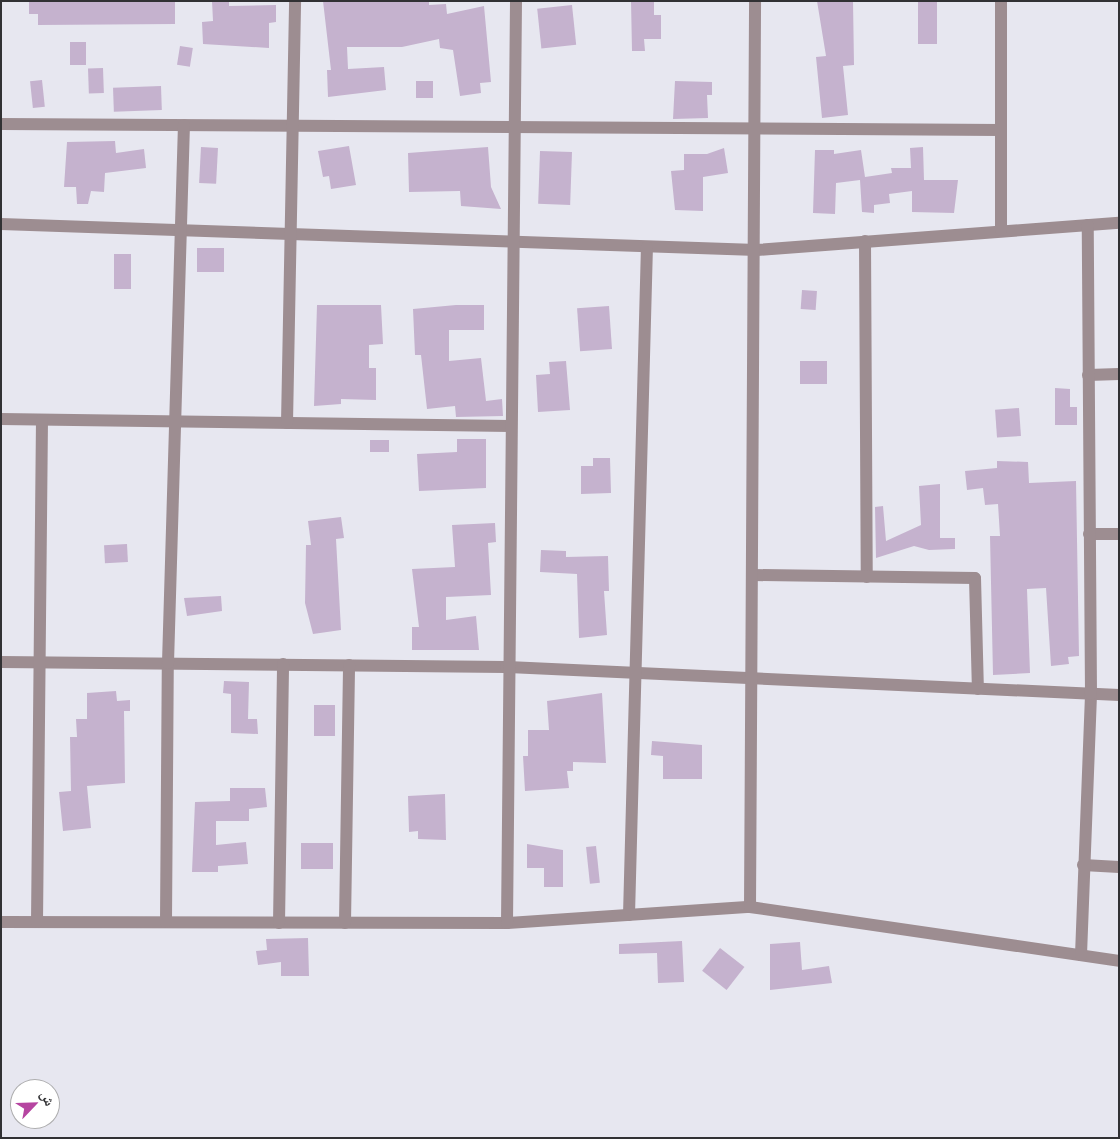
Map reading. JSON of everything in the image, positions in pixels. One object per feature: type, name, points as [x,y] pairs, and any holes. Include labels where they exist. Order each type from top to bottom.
[{"type":"street","points":[[287,423],[295,1]]},
{"type":"street","points":[[507,923],[506,667],[516,1]]},
{"type":"street","points":[[750,907],[754,678],[757,250],[755,1]]},
{"type":"street","points":[[1001,1],[1001,230]]},
{"type":"street","points":[[1,124],[1001,130]]},
{"type":"street","points":[[166,922],[168,663],[184,125]]},
{"type":"street","points":[[1,224],[757,250],[1001,230],[1119,223]]},
{"type":"street","points":[[1082,955],[1083,865],[1091,694],[1088,225]]},
{"type":"street","points":[[865,241],[867,577]]},
{"type":"street","points":[[630,915],[647,247]]},
{"type":"street","points":[[1088,374],[1119,374]]},
{"type":"street","points":[[1,419],[510,426]]},
{"type":"street","points":[[37,922],[42,420]]},
{"type":"street","points":[[1090,534],[1119,534]]},
{"type":"street","points":[[754,575],[975,578],[978,689]]},
{"type":"street","points":[[1,662],[506,667],[1119,695]]},
{"type":"street","points":[[280,923],[283,664]]},
{"type":"street","points":[[345,923],[349,665]]},
{"type":"street","points":[[1083,865],[1119,867]]},
{"type":"street","points":[[1,922],[507,923],[750,907],[1119,960]]},
{"type":"building","points":[[29,1],[175,2],[175,24],[38,25],[38,14],[29,14]]},
{"type":"building","points":[[212,1],[229,1],[229,6],[276,5],[276,22],[269,23],[269,48],[203,44],[202,22],[213,21]]},
{"type":"building","points":[[323,1],[429,1],[429,5],[446,4],[447,14],[484,6],[491,82],[480,83],[481,93],[460,96],[453,50],[440,48],[439,39],[402,47],[347,47],[348,69],[384,67],[386,90],[328,97],[327,70],[331,70]]},
{"type":"building","points":[[631,1],[654,1],[654,15],[661,15],[661,39],[644,39],[645,51],[632,51]]},
{"type":"building","points":[[817,1],[853,1],[854,65],[843,66],[848,115],[822,118],[816,57],[826,56]]},
{"type":"building","points":[[918,1],[937,1],[937,44],[918,44]]},
{"type":"building","points":[[572,5],[576,45],[541,48],[537,9]]},
{"type":"building","points":[[70,42],[86,42],[86,65],[70,65]]},
{"type":"building","points":[[180,46],[193,48],[190,67],[177,65]]},
{"type":"building","points":[[103,68],[104,93],[89,94],[88,69]]},
{"type":"building","points":[[42,80],[45,107],[33,108],[30,81]]},
{"type":"building","points":[[416,81],[433,81],[433,98],[416,98]]},
{"type":"building","points":[[675,81],[712,82],[712,95],[707,95],[708,118],[673,119]]},
{"type":"building","points":[[161,86],[162,110],[114,112],[113,88]]},
{"type":"building","points":[[115,141],[116,153],[144,149],[146,168],[105,173],[104,192],[91,191],[88,204],[77,204],[76,187],[64,187],[67,142]]},
{"type":"building","points":[[349,146],[356,185],[331,189],[329,176],[323,177],[318,151]]},
{"type":"building","points":[[201,147],[218,148],[216,184],[199,183]]},
{"type":"building","points":[[488,147],[491,187],[501,209],[461,206],[460,191],[409,192],[408,153]]},
{"type":"building","points":[[923,147],[924,180],[958,180],[954,213],[912,212],[912,191],[889,194],[890,203],[874,205],[874,213],[862,212],[860,180],[836,183],[835,214],[813,213],[815,150],[834,150],[834,154],[861,150],[865,177],[892,173],[891,168],[911,168],[910,148]]},
{"type":"building","points":[[724,148],[728,173],[703,177],[703,211],[675,210],[671,171],[684,170],[684,154],[707,154]]},
{"type":"building","points":[[540,151],[572,152],[570,205],[538,204]]},
{"type":"building","points":[[197,248],[224,248],[224,272],[197,272]]},
{"type":"building","points":[[114,254],[131,254],[131,289],[114,289]]},
{"type":"building","points":[[802,290],[817,291],[816,310],[801,309]]},
{"type":"building","points":[[317,305],[381,305],[383,344],[369,345],[369,368],[376,368],[376,400],[341,399],[341,404],[314,406]]},
{"type":"building","points":[[456,305],[484,305],[484,330],[449,330],[449,361],[481,358],[486,401],[502,399],[503,416],[456,417],[455,406],[427,409],[421,355],[415,355],[413,309]]},
{"type":"building","points":[[609,306],[612,349],[580,351],[577,308]]},
{"type":"building","points":[[566,361],[570,410],[538,412],[536,375],[550,374],[549,362]]},
{"type":"building","points":[[800,361],[827,361],[827,384],[800,384]]},
{"type":"building","points":[[1055,388],[1070,389],[1070,407],[1077,407],[1077,425],[1055,425]]},
{"type":"building","points":[[1019,408],[1021,436],[997,438],[995,410]]},
{"type":"building","points":[[457,439],[486,439],[486,488],[419,491],[417,454],[457,452]]},
{"type":"building","points":[[370,440],[389,440],[389,452],[370,452]]},
{"type":"building","points":[[593,458],[610,458],[611,493],[581,494],[581,466],[593,466]]},
{"type":"building","points":[[997,461],[1028,462],[1029,483],[1076,481],[1079,656],[1068,657],[1069,664],[1051,666],[1046,588],[1027,589],[1030,673],[993,675],[990,536],[1000,536],[998,504],[985,505],[983,488],[967,490],[965,471],[997,468]]},
{"type":"building","points":[[940,484],[940,538],[955,538],[955,549],[929,550],[914,546],[876,558],[875,507],[883,506],[886,541],[921,525],[919,486]]},
{"type":"building","points":[[341,517],[344,538],[336,539],[341,630],[313,634],[305,603],[306,545],[311,545],[308,521]]},
{"type":"building","points":[[495,523],[496,542],[488,543],[491,595],[446,597],[446,620],[476,616],[479,650],[412,650],[412,627],[419,627],[412,569],[455,567],[452,525]]},
{"type":"building","points":[[127,544],[128,562],[105,563],[104,545]]},
{"type":"building","points":[[541,550],[566,551],[566,557],[608,556],[609,591],[604,591],[607,635],[579,638],[577,574],[540,572]]},
{"type":"building","points":[[221,596],[222,611],[187,616],[184,598]]},
{"type":"building","points":[[224,681],[249,682],[248,719],[257,719],[258,734],[231,733],[231,694],[223,693]]},
{"type":"building","points":[[116,691],[117,701],[130,700],[130,711],[124,711],[125,783],[87,786],[91,828],[63,831],[59,792],[71,791],[70,737],[77,737],[76,719],[87,719],[87,693]]},
{"type":"building","points":[[602,693],[606,763],[573,762],[573,771],[567,771],[569,788],[525,791],[523,756],[528,756],[528,730],[549,730],[547,701]]},
{"type":"building","points":[[314,705],[335,705],[335,736],[314,736]]},
{"type":"building","points":[[652,741],[702,745],[702,779],[663,779],[663,756],[651,755]]},
{"type":"building","points":[[230,788],[265,788],[267,807],[249,809],[249,821],[216,821],[216,845],[246,842],[248,864],[218,866],[218,872],[192,872],[195,802],[230,801]]},
{"type":"building","points":[[445,794],[446,840],[418,839],[418,831],[409,832],[408,796]]},
{"type":"building","points":[[301,843],[333,843],[333,869],[301,869]]},
{"type":"building","points":[[527,844],[563,850],[563,887],[544,887],[544,868],[527,868]]},
{"type":"building","points":[[596,846],[600,883],[590,884],[586,847]]},
{"type":"building","points":[[308,938],[309,976],[281,976],[281,962],[258,965],[256,951],[267,950],[266,939]]},
{"type":"building","points":[[682,941],[684,982],[658,983],[657,953],[619,954],[619,944]]},
{"type":"building","points":[[800,942],[802,970],[829,966],[832,983],[770,990],[770,944]]},
{"type":"building","points":[[720,948],[744,967],[727,990],[702,971]]}]
